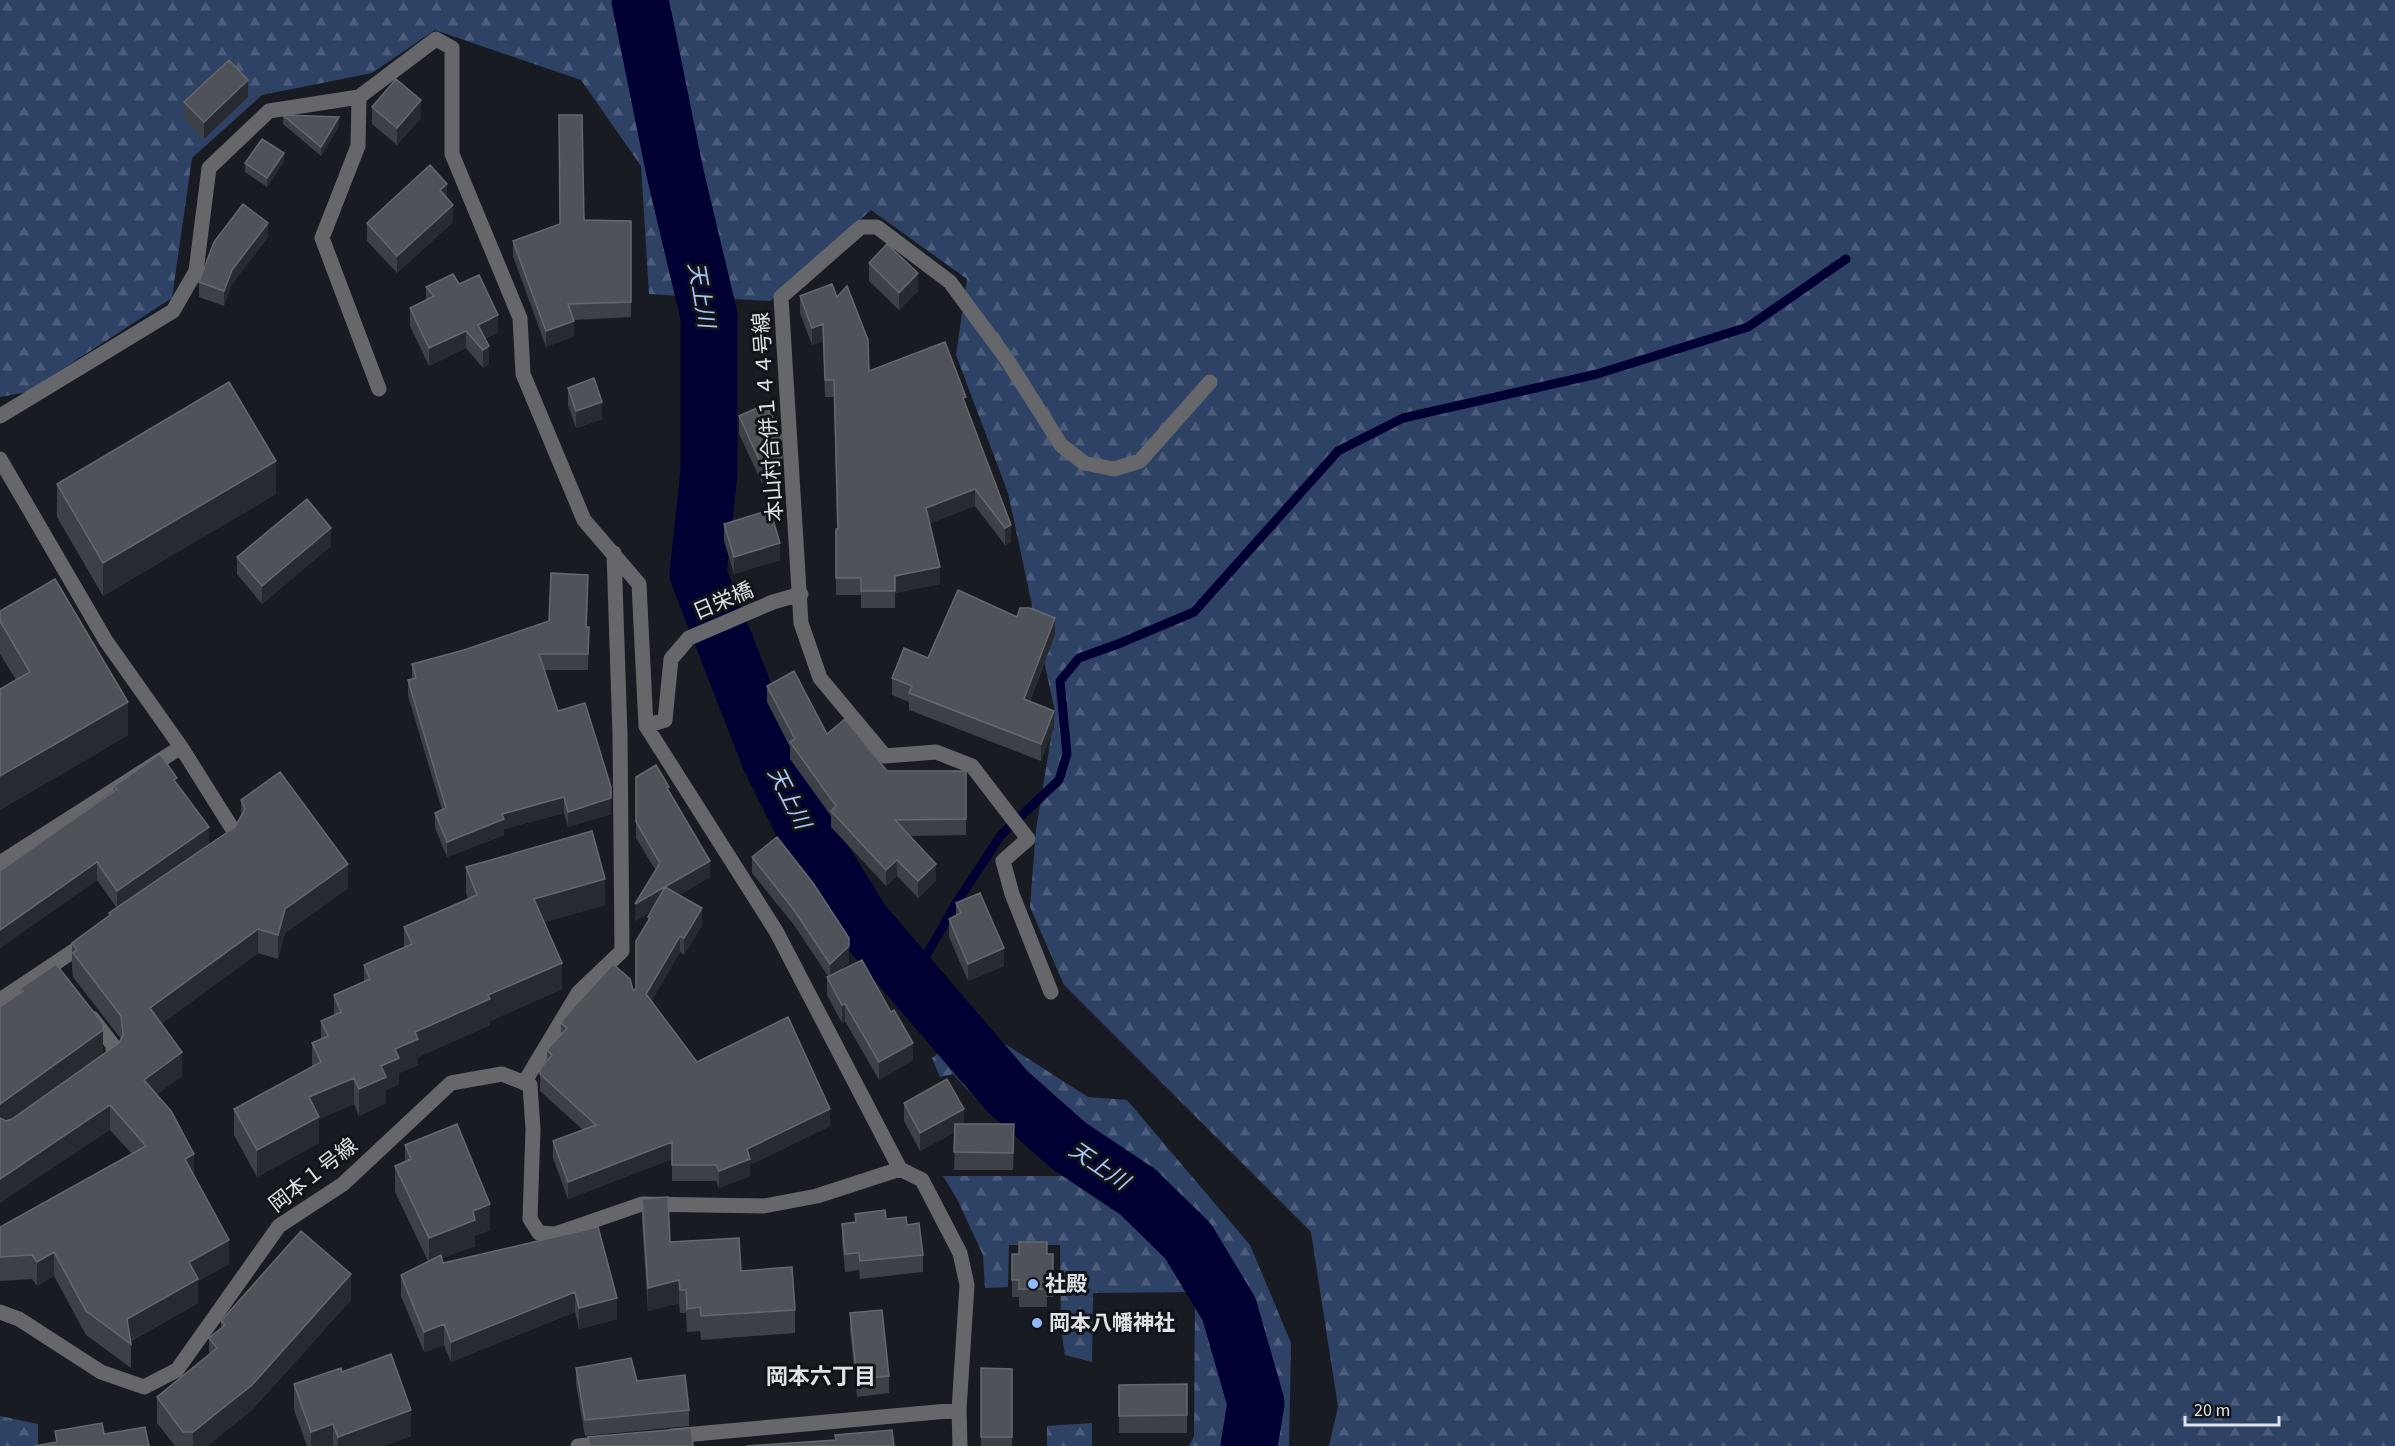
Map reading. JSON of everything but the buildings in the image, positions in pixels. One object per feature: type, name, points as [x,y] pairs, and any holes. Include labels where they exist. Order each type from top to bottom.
[{"type":"street","points":[[0,416],[173,311],[195,271],[209,168],[269,111],[359,97],[435,39],[452,48],[452,154],[520,318],[523,374],[585,520],[639,584],[646,726],[776,931],[900,1169],[922,1180],[960,1253],[967,1285],[959,1410],[960,1446]]},
{"type":"street","points":[[359,97],[358,146],[322,237],[379,389]]},
{"type":"street","name":"本山村合併１４４号線","points":[[1052,992],[1012,894],[1003,861],[1028,839],[972,766],[936,752],[885,756],[820,678],[801,623],[781,297],[861,227],[877,228],[950,282],[1006,358],[1061,445],[1084,463],[1114,469],[1140,461],[1210,382]]},
{"type":"street","points":[[0,459],[106,641],[181,747],[235,833],[220,850]]},
{"type":"street","points":[[614,552],[620,735],[621,951],[578,993],[524,1083],[530,1085],[533,1129],[530,1219],[539,1233],[555,1234],[642,1204],[764,1206],[817,1196],[900,1169]]},
{"type":"street","name":"日栄橋","points":[[646,726],[665,720],[671,659],[689,638],[773,602],[801,594]]},
{"type":"street","points":[[0,863],[181,747]]},
{"type":"street","points":[[0,1000],[56,970],[101,932]]},
{"type":"street","points":[[86,1010],[113,1045],[113,1059],[93,1072]]},
{"type":"street","name":"岡本１号線","points":[[0,1312],[19,1319],[100,1372],[144,1387],[177,1370],[279,1226],[343,1184],[451,1083],[502,1074],[524,1083]]},
{"type":"street","points":[[658,1437],[959,1410]]},
{"type":"street","points":[[578,1446],[624,1441]]},
{"type":"green space","points":[[0,0],[2395,0],[2395,1446],[1329,1446],[1338,1407],[1311,1232],[1064,985],[1030,907],[1036,830],[1055,712],[1008,493],[956,355],[967,279],[871,210],[770,301],[649,294],[641,166],[581,80],[435,30],[372,73],[262,95],[192,158],[172,298],[27,392],[0,397]]},
{"type":"green space","points":[[977,1026],[1088,1097],[1127,1100],[1250,1245],[1291,1343],[1289,1446],[1266,1446],[1271,1419],[1269,1359],[1250,1341],[1236,1368],[1229,1446],[1189,1446],[1194,1436],[1195,1292],[1093,1293],[1092,1362],[1065,1355],[1061,1329],[1060,1245],[1009,1245],[1008,1287],[985,1288],[983,1255],[957,1199],[943,1176],[1062,1176],[1008,1107],[978,1101],[953,1074],[940,1077],[932,1058]]},
{"type":"green space","points":[[0,1416],[38,1424],[38,1446],[0,1446]]},
{"type":"green space","points":[[1092,1423],[1092,1446],[1047,1446],[1047,1426]]},
{"type":"waterway","name":"天上川","points":[[640,0],[675,173],[709,316],[709,472],[698,574],[770,759],[807,833],[862,922],[1007,1091],[1069,1146],[1138,1192],[1188,1241],[1229,1309],[1256,1403],[1249,1446]]},
{"type":"waterway","points":[[912,980],[957,902],[1001,835],[1059,780],[1067,754],[1060,681],[1079,658],[1194,612],[1338,451],[1403,418],[1597,374],[1748,327],[1846,259]]},
{"type":"place","name":"社殿","points":[[1033,1284]]},
{"type":"place","name":"岡本八幡神社","points":[[1037,1323]]},
{"type":"district","name":"岡本六丁目","points":[[821,1377]]}]
